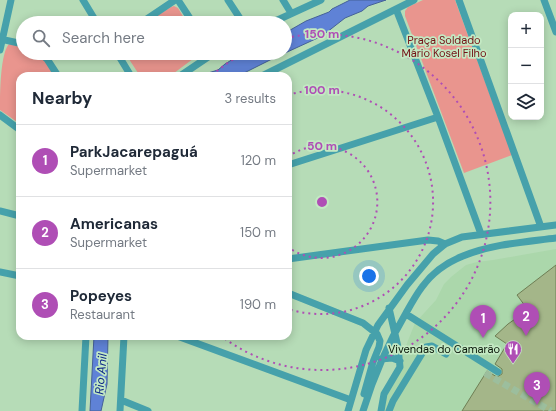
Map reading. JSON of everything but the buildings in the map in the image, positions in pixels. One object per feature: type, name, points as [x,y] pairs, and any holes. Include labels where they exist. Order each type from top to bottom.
[{"type":"street","points":[[0,50],[1,39],[11,0]]},
{"type":"street","points":[[152,16],[176,0],[188,16]]},
{"type":"street","points":[[228,0],[238,16]]},
{"type":"street","points":[[283,0],[291,13]]},
{"type":"street","points":[[285,16],[321,0]]},
{"type":"street","points":[[270,72],[414,0]]},
{"type":"street","points":[[458,0],[541,227]]},
{"type":"street","points":[[544,0],[556,32]]},
{"type":"street","points":[[85,1],[93,16]]},
{"type":"street","points":[[396,9],[481,234]]},
{"type":"street","points":[[1,39],[16,42]]},
{"type":"street","points":[[48,60],[55,72]]},
{"type":"street","points":[[121,60],[129,72]]},
{"type":"street","points":[[186,72],[203,60]]},
{"type":"street","points":[[0,114],[16,127]]},
{"type":"street","points":[[292,165],[438,117]]},
{"type":"street","points":[[0,211],[16,215]]},
{"type":"street","points":[[348,411],[366,350],[378,325],[389,308],[433,254],[445,244],[462,237],[556,224]]},
{"type":"street","points":[[363,411],[370,387],[381,359],[422,287],[437,271],[455,260],[480,250],[556,238]]},
{"type":"street","points":[[292,258],[428,240],[438,241],[445,244]]},
{"type":"street","points":[[0,272],[16,275]]},
{"type":"street","points":[[292,295],[363,323],[375,331],[379,338],[379,347],[365,388],[363,411]]},
{"type":"street","points":[[381,411],[384,394],[400,367],[395,333],[389,308]]},
{"type":"street","points":[[406,314],[498,372]]},
{"type":"street","points":[[82,411],[86,340]]},
{"type":"street","points":[[120,411],[124,340]]},
{"type":"street","points":[[188,340],[350,400]]},
{"type":"street","points":[[389,411],[426,346],[432,346],[446,354]]},
{"type":"street","points":[[381,359],[392,358],[400,361]]},
{"type":"street","points":[[121,400],[148,411]]},
{"type":"shaded area","points":[[556,249],[556,411],[380,411],[415,323],[436,300],[444,284],[451,277],[466,265],[477,262]]},
{"type":"green space","name":"Praça Soldado Mário Kosel Filho","points":[[423,0],[455,0],[512,155],[464,173],[405,16],[405,11],[408,7]]},
{"type":"green space","points":[[174,6],[178,8],[183,16],[157,16]]},
{"type":"green space","points":[[10,43],[16,44],[16,60],[45,60],[53,72],[16,72],[16,121],[0,110],[2,64]]},
{"type":"green space","points":[[130,60],[192,60],[175,72],[137,72]]},
{"type":"water","points":[[350,0],[386,0],[368,6],[362,11],[345,18],[322,36],[292,50],[292,29],[306,21],[329,12]]},
{"type":"water","points":[[232,60],[270,60],[246,72],[211,72],[218,70]]},
{"type":"water","name":"Rio Anil","points":[[94,340],[108,340],[107,384],[101,411],[90,411]]},
{"type":"tunnel","points":[[485,373],[551,411]]},
{"type":"place","name":"Americanas","points":[[526,336]]},
{"type":"place","name":"ParkJacarepaguá","points":[[483,338]]},
{"type":"place","name":"Vivendas do Camarão","points":[[513,364]]},
{"type":"place","name":"Popeyes","points":[[537,405]]}]
